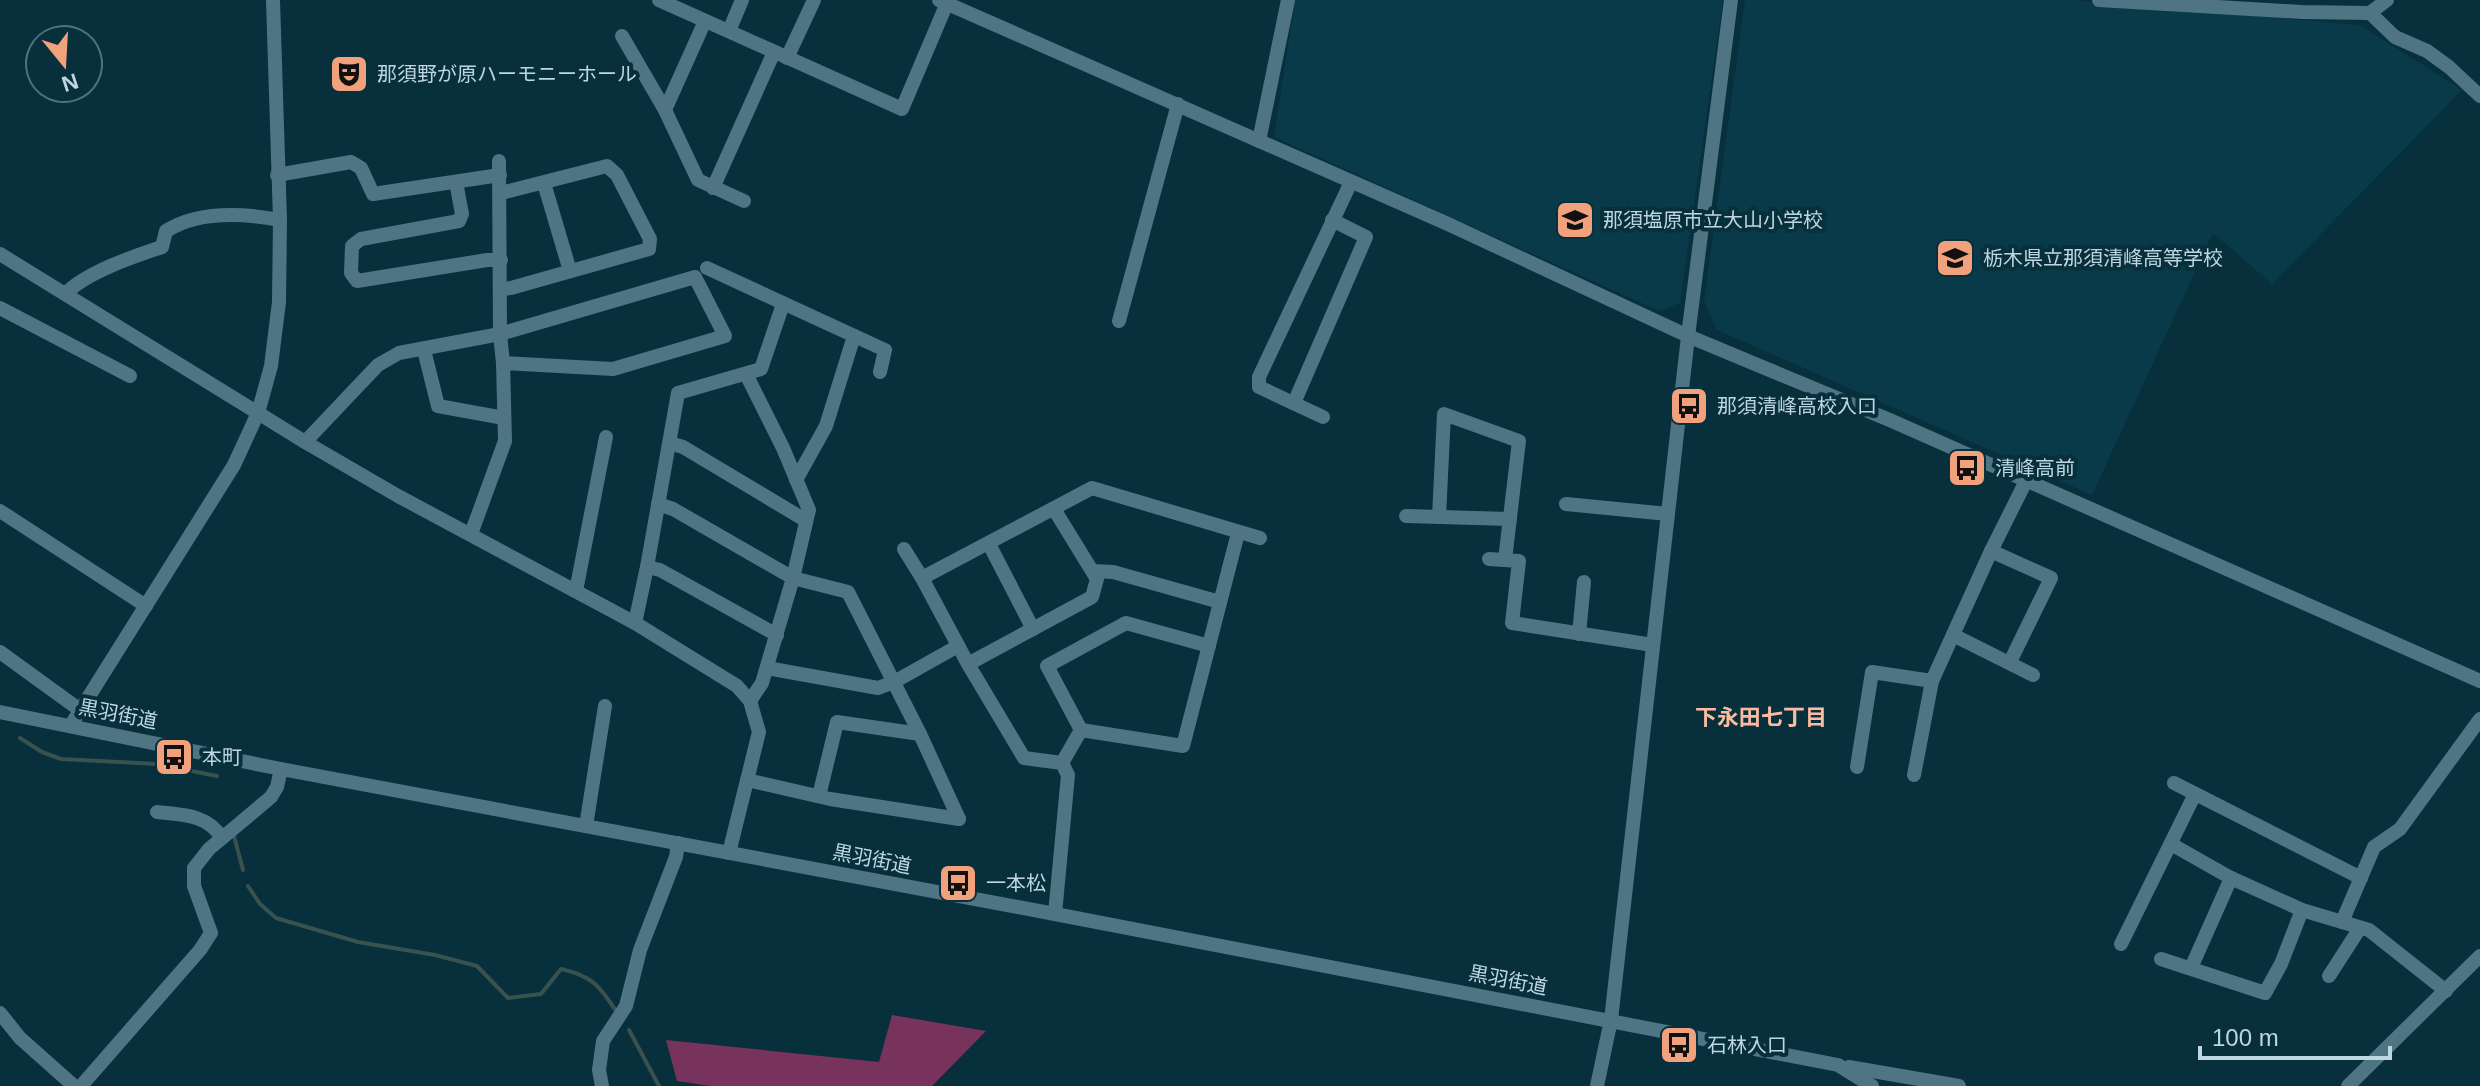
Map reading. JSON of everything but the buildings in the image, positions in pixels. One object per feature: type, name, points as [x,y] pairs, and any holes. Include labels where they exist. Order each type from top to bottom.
[{"type":"street","points":[[71,725],[234,465],[258,413],[271,366],[279,302],[280,220],[273,0]]},
{"type":"street","points":[[729,31],[742,0]]},
{"type":"street","points":[[713,188],[781,55],[814,0]]},
{"type":"street","points":[[1259,141],[1288,0]]},
{"type":"street","points":[[1597,1086],[1611,1020],[1688,336],[1731,0]]},
{"type":"street","points":[[2099,0],[2370,13],[2387,0]]},
{"type":"street","points":[[664,1],[902,109],[943,2],[1178,104],[1688,336],[1892,421],[2480,681]]},
{"type":"street","points":[[2370,13],[2395,37],[2427,51],[2449,67],[2480,96]]},
{"type":"street","points":[[665,110],[705,21]]},
{"type":"street","points":[[622,36],[665,110],[698,180],[744,201]]},
{"type":"street","points":[[1119,321],[1178,104]]},
{"type":"street","points":[[277,175],[351,162],[361,168],[373,194],[456,182],[500,168],[500,334],[505,441],[471,534]]},
{"type":"street","points":[[501,193],[607,166],[617,175],[650,239],[649,249],[501,289]]},
{"type":"street","points":[[456,182],[462,214],[459,221],[361,239],[352,246],[351,273],[357,281],[501,260]]},
{"type":"street","points":[[1323,417],[1259,387],[1259,377],[1351,182]]},
{"type":"street","points":[[544,183],[570,271]]},
{"type":"street","points":[[65,294],[134,256],[162,247],[166,231],[176,225],[205,217],[250,214],[280,220]]},
{"type":"street","points":[[1294,403],[1366,237],[1332,220]]},
{"type":"street","points":[[0,254],[305,442],[398,496],[635,623],[737,686],[750,701],[759,732],[729,853]]},
{"type":"street","points":[[707,268],[885,350],[880,372]]},
{"type":"street","points":[[305,442],[378,365],[399,353],[500,334],[695,277],[725,336],[613,369],[503,363]]},
{"type":"street","points":[[635,623],[678,393],[761,369],[783,304]]},
{"type":"street","points":[[0,308],[130,376]]},
{"type":"street","points":[[796,480],[826,426],[854,336]]},
{"type":"street","points":[[424,350],[438,406],[504,418]]},
{"type":"street","points":[[746,374],[783,448],[809,510],[767,668],[762,683],[750,701]]},
{"type":"street","points":[[1439,517],[1444,414],[1519,441],[1505,560]]},
{"type":"street","points":[[576,591],[606,437]]},
{"type":"street","points":[[670,443],[683,447],[805,520]]},
{"type":"street","points":[[1914,775],[1932,681],[2026,481]]},
{"type":"street","points":[[922,578],[1092,488],[1260,538]]},
{"type":"street","points":[[658,504],[673,509],[793,578],[848,592],[959,819],[819,796],[747,780]]},
{"type":"street","points":[[1566,504],[1668,514]]},
{"type":"street","points":[[968,664],[1092,597],[1097,579],[1054,509]]},
{"type":"street","points":[[0,511],[146,606]]},
{"type":"street","points":[[1406,516],[1510,519]]},
{"type":"street","points":[[1081,730],[1183,746],[1238,533]]},
{"type":"street","points":[[989,544],[1033,629]]},
{"type":"street","points":[[904,549],[1024,758],[1062,763]]},
{"type":"street","points":[[1991,551],[2051,578],[2010,662]]},
{"type":"street","points":[[1489,559],[1519,561],[1512,623],[1653,645]]},
{"type":"street","points":[[647,567],[660,570],[777,635]]},
{"type":"street","points":[[1093,571],[1113,572],[1220,602]]},
{"type":"street","points":[[1579,634],[1584,582]]},
{"type":"street","points":[[1081,730],[1047,666],[1126,623],[1209,646]]},
{"type":"street","points":[[1953,635],[2033,675]]},
{"type":"street","points":[[767,668],[878,688],[958,646]]},
{"type":"street","points":[[0,652],[80,710]]},
{"type":"street","points":[[1857,767],[1872,672],[1932,681]]},
{"type":"street","points":[[586,826],[605,706]]},
{"type":"street","name":"黒羽街道","points":[[0,712],[281,769],[1838,1065],[1872,1086]]},
{"type":"street","points":[[2342,922],[2374,847],[2400,829],[2480,719]]},
{"type":"street","points":[[819,796],[837,722],[920,734]]},
{"type":"street","points":[[1062,763],[1081,730]]},
{"type":"street","points":[[1055,914],[1068,775],[1062,763]]},
{"type":"street","points":[[81,1086],[200,950],[211,933],[194,886],[194,868],[198,859],[271,797],[281,769]]},
{"type":"street","points":[[2174,783],[2361,878]]},
{"type":"street","points":[[2121,944],[2195,794]]},
{"type":"street","points":[[157,812],[206,821],[222,838]]},
{"type":"street","points":[[602,1086],[599,1070],[603,1041],[626,1006],[640,950],[676,857],[678,843]]},
{"type":"street","points":[[2171,844],[2231,878],[2302,910],[2369,930],[2446,991]]},
{"type":"street","points":[[2191,968],[2231,878]]},
{"type":"street","points":[[2161,959],[2265,993],[2281,964],[2302,910]]},
{"type":"street","points":[[2329,976],[2360,928]]},
{"type":"street","points":[[2348,1086],[2480,956]]},
{"type":"street","points":[[0,1013],[20,1038],[74,1086]]},
{"type":"street","points":[[1838,1065],[1959,1086]]},
{"type":"shaded area","name":"那須塩原市立大山小学校","points":[[1295,0],[1723,0],[1680,303],[1659,311],[1274,137]]},
{"type":"shaded area","name":"栃木県立那須清峰高等学校","points":[[1745,0],[2073,0],[2360,25],[2462,90],[2272,284],[2213,233],[2092,495],[1717,330],[1704,301]]},
{"type":"shaded area","points":[[892,1015],[986,1031],[932,1086],[710,1086],[677,1081],[666,1040],[879,1062]]},
{"type":"waterway","points":[[20,738],[42,752],[61,759],[157,764],[217,776]]},
{"type":"waterway","points":[[234,836],[243,870]]},
{"type":"waterway","points":[[248,886],[260,904],[276,918],[358,942],[435,955],[477,966],[508,998],[541,994],[561,969],[572,972],[594,983],[616,1011]]},
{"type":"waterway","points":[[629,1030],[659,1086]]},
{"type":"place","name":"那須野が原ハーモニーホール","points":[[349,74]]},
{"type":"place","name":"那須塩原市立大山小学校","points":[[1575,220]]},
{"type":"place","name":"栃木県立那須清峰高等学校","points":[[1955,258]]},
{"type":"place","name":"那須清峰高校入口","points":[[1689,406]]},
{"type":"place","name":"清峰高前","points":[[1967,468]]},
{"type":"place","name":"本町","points":[[174,757]]},
{"type":"place","name":"一本松","points":[[958,883]]},
{"type":"place","name":"石林入口","points":[[1679,1045]]},
{"type":"district","name":"下永田七丁目","points":[[1761,717]]}]
